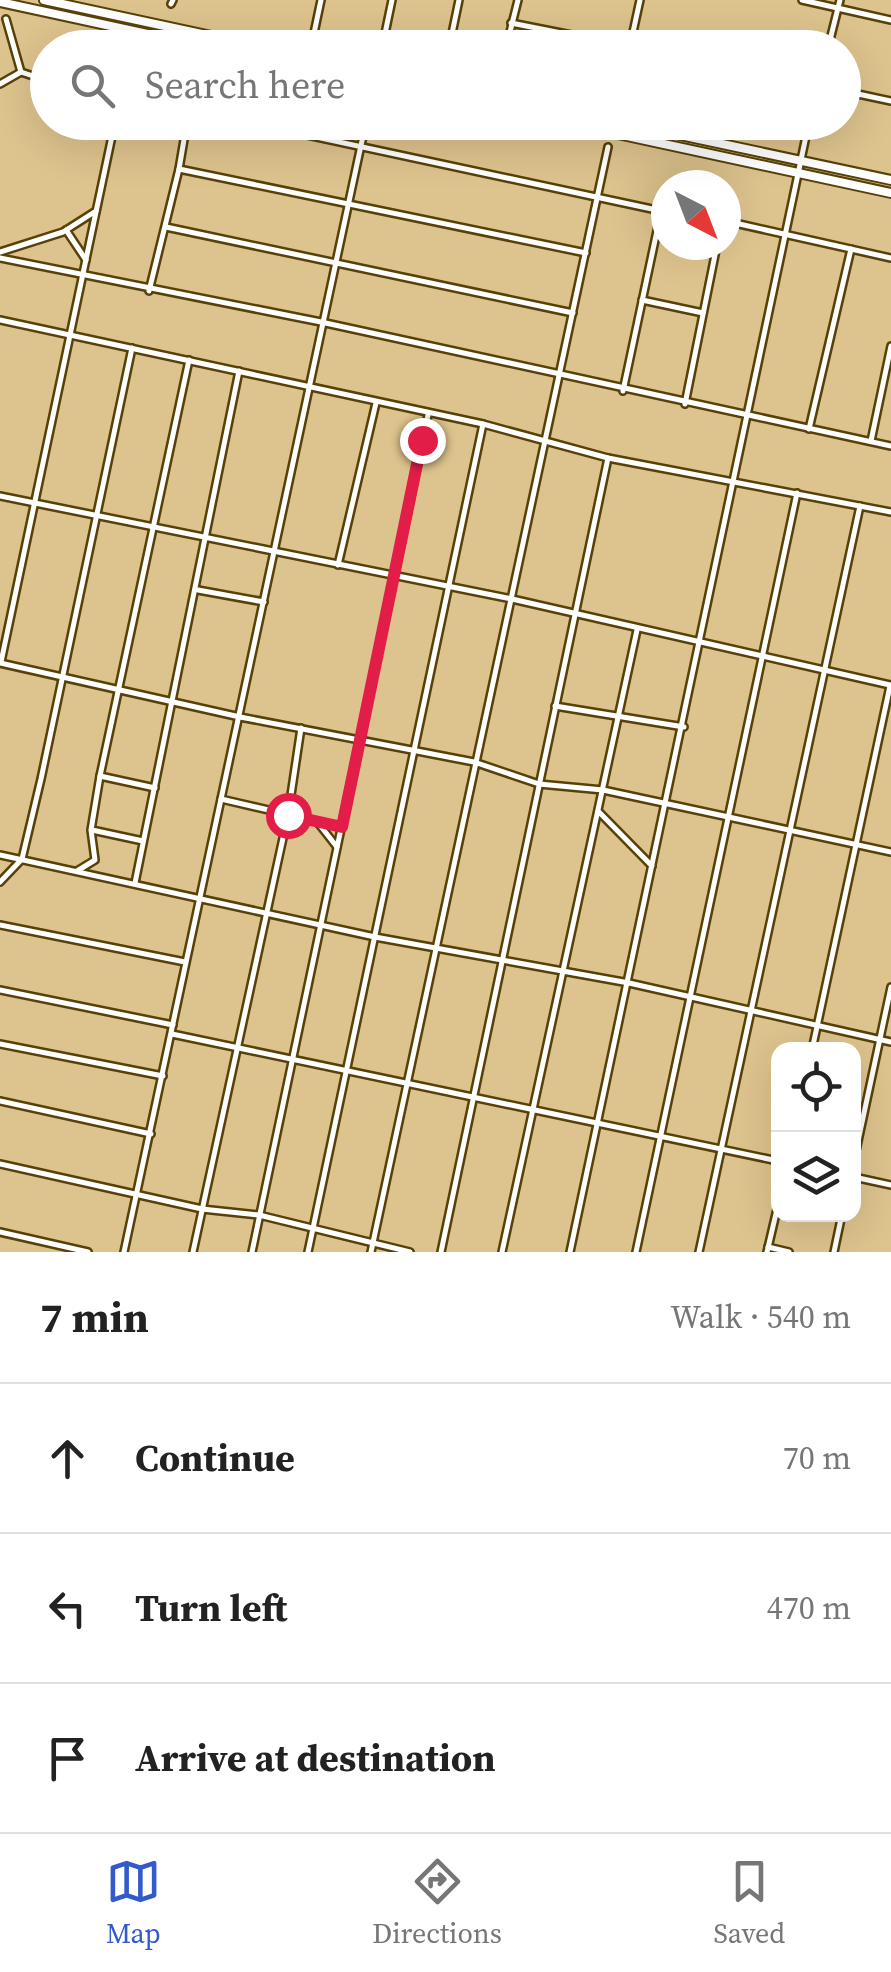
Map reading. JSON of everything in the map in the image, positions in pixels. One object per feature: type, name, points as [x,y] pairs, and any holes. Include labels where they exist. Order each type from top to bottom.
[{"type":"main road","points":[[44,0],[182,30]]},
{"type":"main road","points":[[0,2],[129,30]]},
{"type":"main road","points":[[645,140],[891,193]]},
{"type":"main road","points":[[703,140],[891,180]]},
{"type":"street","points":[[88,10],[93,0]]},
{"type":"street","points":[[314,30],[321,0]]},
{"type":"street","points":[[386,30],[392,0]]},
{"type":"street","points":[[453,30],[460,0]]},
{"type":"street","points":[[510,30],[518,0]]},
{"type":"street","points":[[635,30],[640,0]]},
{"type":"street","points":[[802,0],[839,4],[891,20]]},
{"type":"street","points":[[832,30],[839,4]]},
{"type":"street","points":[[6,19],[22,72]]},
{"type":"street","points":[[511,23],[546,30]]},
{"type":"street","points":[[0,84],[22,72],[30,75]]},
{"type":"street","points":[[861,95],[891,101]]},
{"type":"street","points":[[111,140],[0,664],[240,717],[474,762],[539,784],[603,790],[891,852]]},
{"type":"street","points":[[149,291],[185,140]]},
{"type":"street","points":[[332,140],[651,209]]},
{"type":"street","points":[[124,1252],[362,140]]},
{"type":"street","points":[[570,1252],[684,727],[730,479],[749,413],[805,140]]},
{"type":"street","points":[[372,1249],[608,147]]},
{"type":"street","points":[[179,169],[586,253]]},
{"type":"street","points":[[0,255],[66,230],[96,211]]},
{"type":"street","points":[[741,225],[891,258]]},
{"type":"street","points":[[166,227],[573,313]]},
{"type":"street","points":[[66,230],[87,263]]},
{"type":"street","points":[[809,429],[851,250]]},
{"type":"street","points":[[0,255],[149,291],[322,322],[624,392],[749,413],[891,446]]},
{"type":"street","points":[[624,392],[652,260]]},
{"type":"street","points":[[685,404],[714,260]]},
{"type":"street","points":[[642,300],[703,313]]},
{"type":"street","points":[[0,320],[483,424],[608,458],[891,512]]},
{"type":"street","points":[[870,442],[891,346]]},
{"type":"street","points":[[0,882],[22,858],[132,348]]},
{"type":"street","points":[[105,878],[96,870],[91,830],[189,360]]},
{"type":"street","points":[[135,884],[208,537],[238,372]]},
{"type":"street","points":[[338,566],[376,403]]},
{"type":"street","points":[[252,1252],[428,415]]},
{"type":"street","points":[[308,1252],[445,589],[483,424]]},
{"type":"street","points":[[441,1252],[608,458]]},
{"type":"street","points":[[636,1252],[797,493]]},
{"type":"street","points":[[0,496],[445,589],[512,599],[637,630],[891,683],[814,1042]]},
{"type":"street","points":[[699,1252],[860,506]]},
{"type":"street","points":[[197,590],[264,602]]},
{"type":"street","points":[[502,1252],[637,630]]},
{"type":"street","points":[[556,706],[618,713],[684,727]]},
{"type":"street","points":[[192,1252],[288,815],[301,728]]},
{"type":"street","points":[[100,776],[155,788]]},
{"type":"street","points":[[220,799],[342,827]]},
{"type":"street","points":[[598,812],[654,868]]},
{"type":"street","points":[[317,822],[337,847]]},
{"type":"street","points":[[91,830],[143,842]]},
{"type":"street","points":[[0,855],[375,938],[563,969],[891,1042]]},
{"type":"street","points":[[75,872],[95,860]]},
{"type":"street","points":[[0,925],[185,962]]},
{"type":"street","points":[[860,1132],[891,987]]},
{"type":"street","points":[[0,990],[173,1025]]},
{"type":"street","points":[[172,1034],[771,1159]]},
{"type":"street","points":[[0,1044],[163,1076]]},
{"type":"street","points":[[0,1101],[151,1134]]},
{"type":"street","points":[[0,1164],[202,1208],[260,1215],[372,1249],[410,1252]]},
{"type":"street","points":[[861,1179],[891,1185]]},
{"type":"street","points":[[774,1222],[768,1250],[789,1252]]},
{"type":"street","points":[[834,1252],[840,1222]]},
{"type":"street","points":[[0,1232],[88,1252]]},
{"type":"route","points":[[288,815],[342,827],[422,440]]}]
